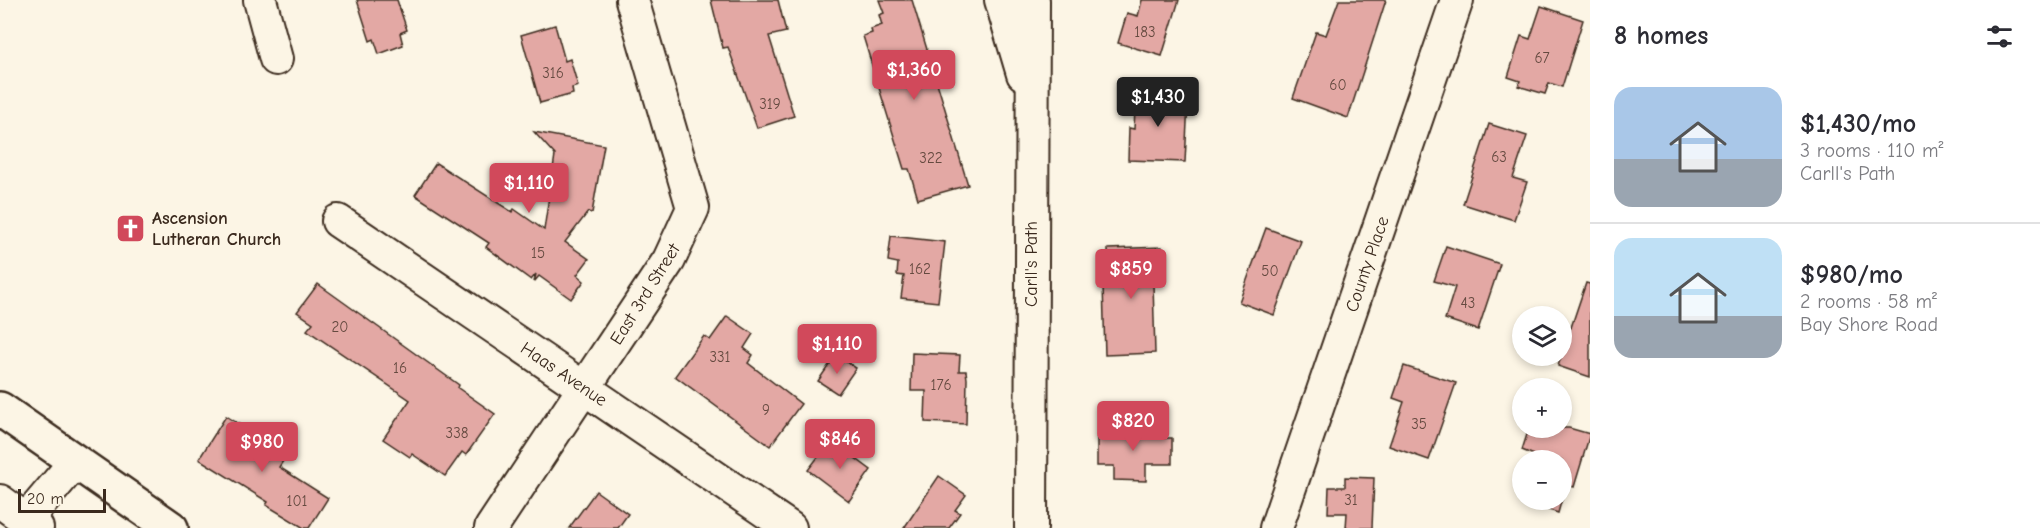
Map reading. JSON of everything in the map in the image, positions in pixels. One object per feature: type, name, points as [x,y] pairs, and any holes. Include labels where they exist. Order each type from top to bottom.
[{"type":"main road","points":[[0,409],[171,528]]},
{"type":"street","points":[[260,0],[276,59]]},
{"type":"street","name":"East 3rd Street","points":[[491,528],[669,260],[693,208],[632,0]]},
{"type":"street","points":[[1001,0],[1031,102]]},
{"type":"street","name":"Carll's Path","points":[[1031,528],[1031,102],[1034,0]]},
{"type":"street","name":"County Place","points":[[1276,528],[1457,0]]},
{"type":"street","name":"Haas Avenue","points":[[338,221],[789,528]]},
{"type":"street","points":[[0,501],[32,524],[75,462]]},
{"type":"building","points":[[357,0],[397,0],[407,30],[400,33],[403,45],[379,54],[374,39],[370,41]]},
{"type":"building","points":[[711,0],[778,0],[786,32],[769,36],[794,116],[757,128],[728,47],[723,48]]},
{"type":"building","points":[[879,0],[912,0],[968,185],[918,199],[909,169],[904,169],[863,36],[872,33],[871,29],[882,25],[879,15],[884,13]]},
{"type":"building","points":[[1142,0],[1179,0],[1162,56],[1118,43],[1127,13],[1138,16]]},
{"type":"building","points":[[1339,0],[1386,0],[1348,118],[1293,98],[1316,32],[1326,35]]},
{"type":"building","points":[[1541,6],[1583,20],[1562,87],[1549,83],[1545,94],[1518,86],[1520,81],[1508,77],[1521,36],[1530,39]]},
{"type":"building","points":[[555,25],[565,61],[570,59],[578,86],[572,88],[573,94],[540,103],[521,35]]},
{"type":"building","points":[[1136,90],[1173,92],[1172,102],[1188,103],[1185,162],[1128,160],[1129,128],[1134,129]]},
{"type":"building","points":[[1489,124],[1527,136],[1513,178],[1527,182],[1514,220],[1463,204]]},
{"type":"building","points":[[534,132],[604,145],[592,213],[588,212],[565,242],[589,259],[577,275],[584,281],[571,299],[539,276],[534,282],[536,274],[531,280],[486,247],[489,243],[415,195],[436,163],[512,212],[514,209],[544,230],[555,155]]},
{"type":"building","points":[[1266,228],[1301,241],[1274,315],[1239,302]]},
{"type":"building","points":[[891,236],[945,242],[938,302],[901,298],[904,276],[897,275],[898,263],[888,261]]},
{"type":"building","points":[[1446,246],[1500,264],[1478,330],[1445,319],[1455,287],[1434,281]]},
{"type":"building","points":[[1162,247],[1163,283],[1153,284],[1155,353],[1105,355],[1103,284],[1109,284],[1108,249]]},
{"type":"building","points":[[1586,283],[1590,284],[1590,377],[1558,366],[1572,366],[1572,324]]},
{"type":"building","points":[[318,284],[459,385],[458,388],[495,414],[466,455],[462,452],[445,476],[412,454],[410,457],[383,439],[410,400],[307,330],[313,323],[297,312]]},
{"type":"building","points":[[727,316],[753,334],[744,348],[753,355],[748,363],[801,404],[770,446],[675,376],[704,336],[710,340]]},
{"type":"building","points":[[912,353],[960,355],[959,371],[966,371],[967,379],[966,424],[925,422],[926,391],[911,391]]},
{"type":"building","points":[[836,355],[856,368],[838,394],[818,381]]},
{"type":"building","points":[[1404,366],[1456,383],[1429,460],[1389,446],[1404,402],[1393,398]]},
{"type":"building","points":[[226,416],[287,455],[279,467],[328,498],[309,528],[304,528],[266,505],[268,502],[199,459]]},
{"type":"building","points":[[1111,426],[1149,427],[1149,438],[1172,438],[1172,464],[1146,464],[1146,481],[1114,480],[1114,466],[1097,466],[1097,438],[1111,438]]},
{"type":"building","points":[[1572,429],[1590,434],[1574,487],[1572,486],[1572,450],[1522,450],[1526,438],[1572,438]]},
{"type":"building","points":[[831,440],[871,470],[849,501],[808,470]]},
{"type":"building","points":[[939,476],[966,495],[955,510],[960,513],[949,528],[904,528]]},
{"type":"building","points":[[1345,477],[1374,478],[1372,528],[1346,528],[1347,513],[1328,513],[1329,487],[1345,487]]},
{"type":"building","points":[[596,491],[628,514],[618,528],[569,528]]},
{"type":"place","name":"Ascension Lutheran Church","points":[[131,228]]}]
